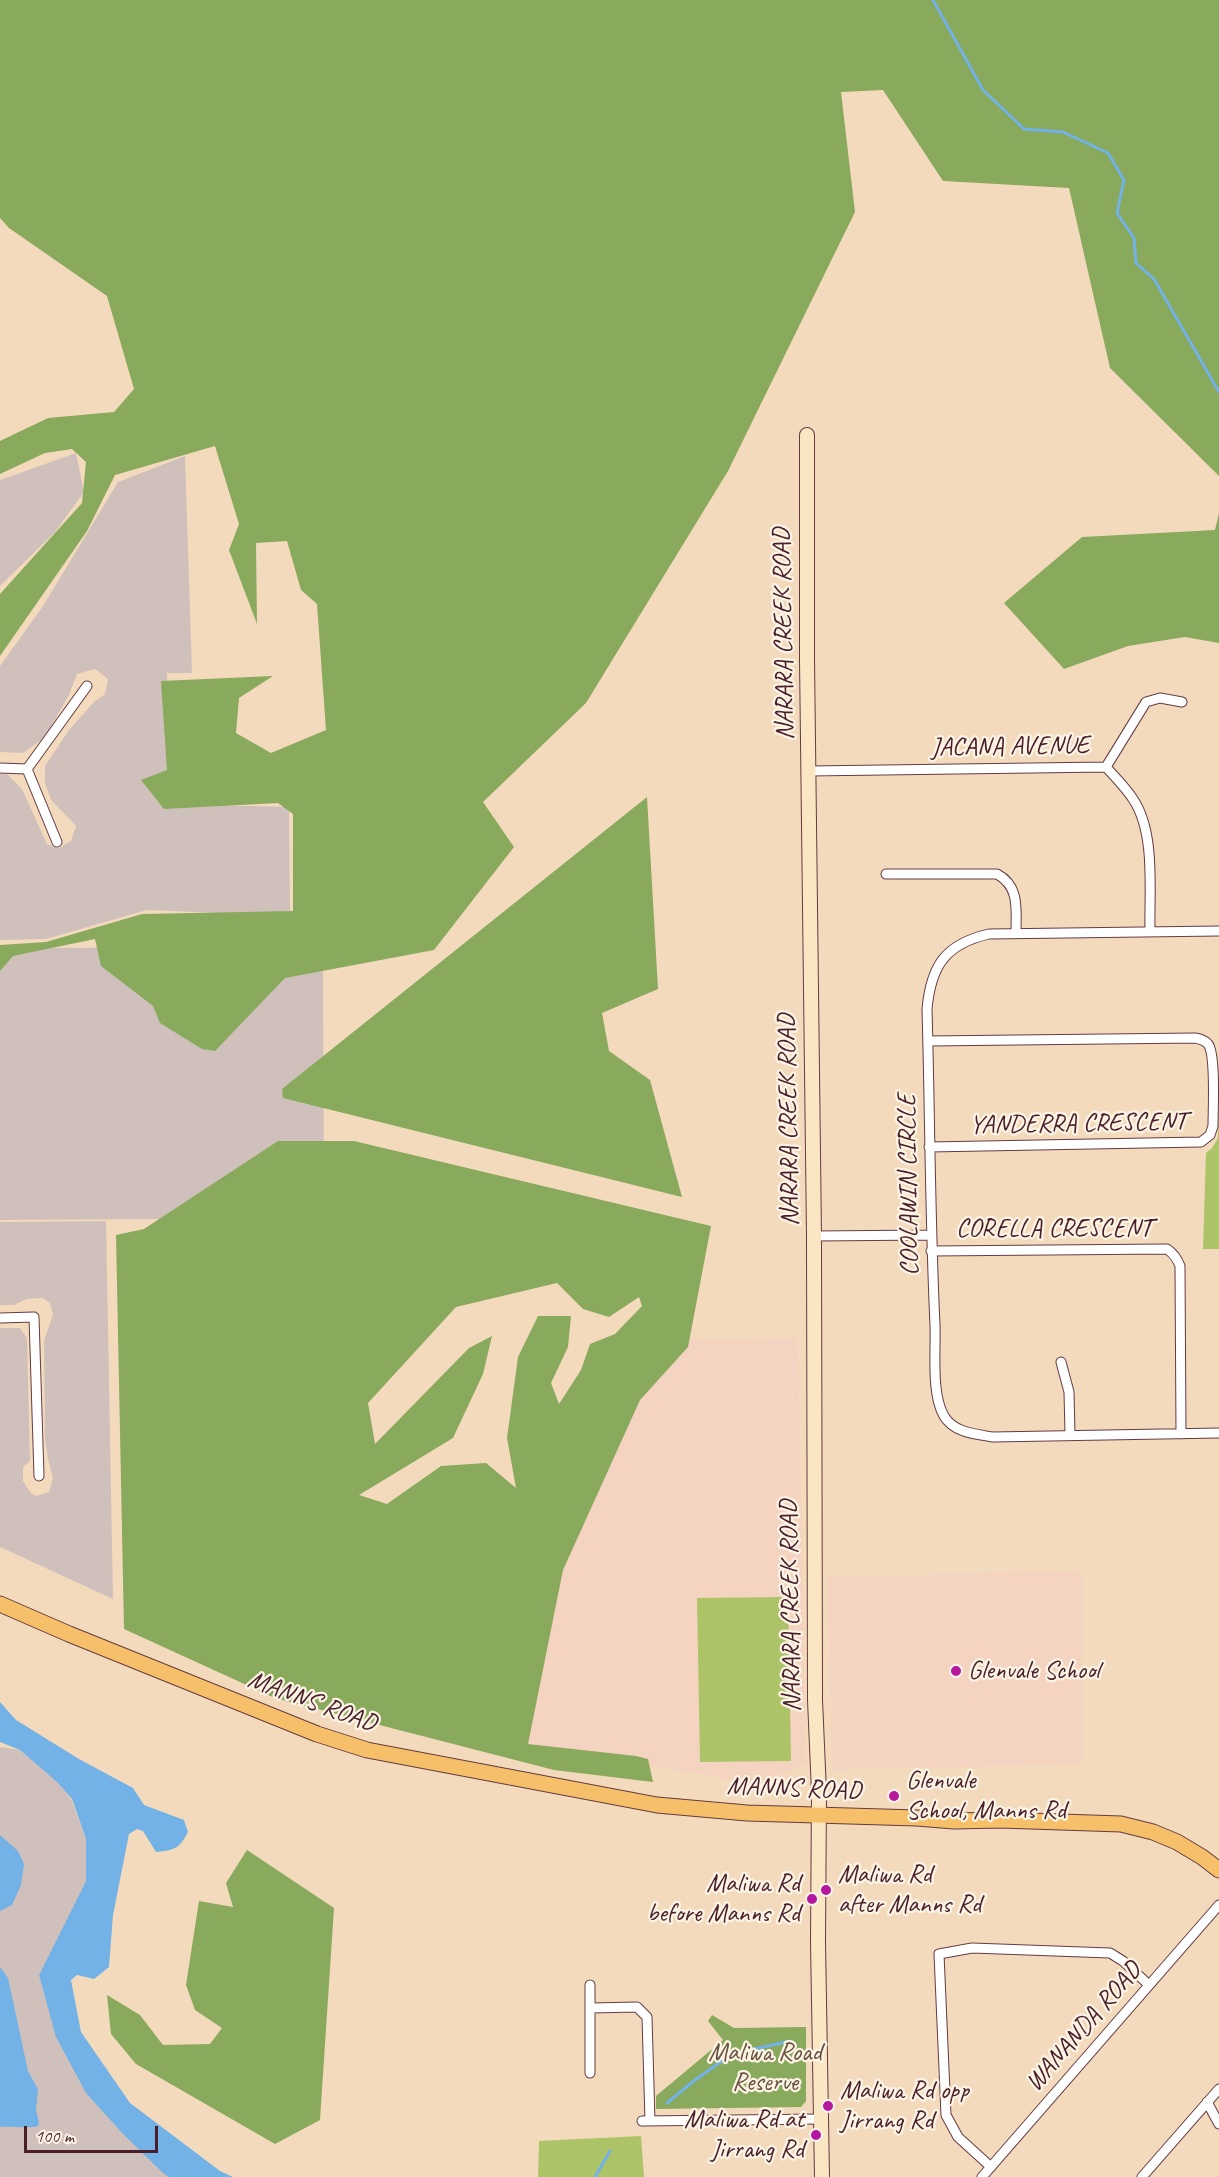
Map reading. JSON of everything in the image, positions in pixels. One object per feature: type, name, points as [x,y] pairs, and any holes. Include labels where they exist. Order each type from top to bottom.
[{"type":"main road","name":"MANNS ROAD","points":[[0,1604],[318,1734],[368,1750],[622,1798],[657,1797],[818,1811],[913,1808],[1000,1820],[1100,1822],[1132,1826],[1177,1842],[1219,1870]]},
{"type":"street","name":"NARARA CREEK ROAD","points":[[807,435],[814,1236],[815,1700],[822,2177]]},
{"type":"street","points":[[27,769],[87,686]]},
{"type":"street","points":[[1106,767],[1146,702],[1160,698],[1182,702]]},
{"type":"street","name":"JACANA AVENUE","points":[[809,771],[1106,767],[1133,799],[1144,822],[1149,861],[1150,931]]},
{"type":"street","points":[[0,768],[27,769]]},
{"type":"street","points":[[27,769],[57,842]]},
{"type":"street","points":[[886,874],[997,874],[1006,879],[1013,888],[1016,901],[1016,933]]},
{"type":"street","name":"COOLAWIN CIRCLE","points":[[1219,931],[1016,933],[976,937],[951,949],[940,960],[933,974],[927,1009],[931,1251],[937,1391],[944,1416],[954,1427],[993,1437],[1219,1433]]},
{"type":"street","name":"YANDERRA CRESCENT","points":[[928,1041],[1195,1038],[1202,1040],[1212,1050],[1213,1080],[1213,1126],[1210,1135],[1201,1142],[929,1147]]},
{"type":"street","points":[[814,1236],[931,1235]]},
{"type":"street","name":"CORELLA CRESCENT","points":[[931,1251],[1167,1249],[1172,1252],[1178,1258],[1180,1266],[1180,1434]]},
{"type":"street","points":[[0,1318],[34,1317],[39,1476]]},
{"type":"street","points":[[1061,1362],[1069,1392],[1070,1434]]},
{"type":"street","name":"WANANDA ROAD","points":[[982,2177],[1219,1905]]},
{"type":"street","points":[[991,2167],[958,2137],[946,2115],[939,1954],[972,1948],[1110,1953],[1123,1961],[1149,1985]]},
{"type":"street","points":[[590,1985],[590,2073]]},
{"type":"street","points":[[591,2008],[637,2007],[647,2017],[646,2121],[821,2119]]},
{"type":"street","points":[[1142,2177],[1219,2089]]},
{"type":"street","points":[[1207,2103],[1219,2124]]},
{"type":"shaded area","points":[[76,453],[84,492],[55,532],[0,586],[0,480]]},
{"type":"shaded area","points":[[185,456],[192,673],[167,673],[168,804],[289,807],[290,916],[147,910],[46,939],[0,940],[0,774],[7,774],[22,789],[47,844],[59,848],[71,841],[76,826],[51,800],[45,783],[45,766],[69,730],[95,701],[105,694],[108,679],[95,669],[77,674],[69,695],[45,737],[23,753],[0,752],[0,666],[43,606],[118,482]]},
{"type":"shaded area","points":[[323,947],[324,1218],[0,1220],[0,948]]},
{"type":"shaded area","points":[[106,1221],[113,1599],[0,1547],[0,1328],[20,1328],[27,1338],[30,1461],[23,1467],[23,1481],[30,1492],[36,1496],[49,1492],[53,1478],[45,1439],[44,1341],[53,1314],[50,1303],[42,1298],[27,1299],[14,1305],[0,1305],[0,1222]]},
{"type":"shaded area","points":[[798,1338],[806,1763],[757,1784],[527,1744],[596,1341]]},
{"type":"shaded area","name":"Glenvale School","points":[[1082,1571],[1082,1764],[832,1770],[828,1577]]},
{"type":"shaded area","points":[[0,1747],[20,1750],[57,1781],[71,1799],[86,1839],[86,1881],[39,1975],[123,2134],[169,2177],[0,2177]]},
{"type":"green space","points":[[0,0],[1219,0],[1219,476],[1110,368],[1069,188],[943,181],[883,90],[841,92],[855,212],[728,471],[586,703],[483,802],[514,847],[434,950],[285,978],[215,1051],[202,1049],[160,1023],[153,1006],[101,966],[95,939],[13,956],[0,971],[0,945],[46,942],[142,914],[293,911],[293,814],[278,803],[164,809],[141,780],[167,770],[161,681],[273,676],[239,698],[236,733],[271,753],[326,730],[317,604],[301,590],[287,541],[256,543],[257,624],[229,550],[239,524],[215,446],[115,475],[87,531],[0,656],[0,594],[82,503],[86,462],[72,449],[45,453],[0,474],[0,441],[48,418],[114,412],[134,389],[107,296],[9,228],[0,218]]},
{"type":"green space","points":[[1219,513],[1219,643],[1185,637],[1128,646],[1064,669],[1004,603],[1082,537],[1215,530]]},
{"type":"green space","points":[[647,797],[658,989],[602,1013],[609,1051],[650,1080],[682,1197],[283,1098],[282,1089]]},
{"type":"green space","points":[[1219,1078],[1219,1249],[1203,1249],[1206,1153],[1218,1138]]},
{"type":"green space","points":[[278,1141],[354,1141],[711,1226],[688,1347],[640,1400],[563,1570],[528,1744],[648,1759],[653,1782],[554,1770],[275,1698],[124,1629],[116,1235],[144,1229]],"holes":[[[557,1283],[583,1309],[609,1317],[639,1297],[642,1306],[615,1334],[590,1344],[581,1370],[559,1404],[551,1383],[568,1347],[571,1316],[538,1316],[518,1357],[507,1438],[516,1488],[486,1463],[441,1466],[387,1504],[359,1495],[453,1438],[483,1374],[492,1336],[469,1348],[375,1444],[368,1403],[456,1307]]]},
{"type":"green space","points":[[788,1597],[791,1761],[700,1762],[697,1598]]},
{"type":"green space","points":[[247,1850],[334,1908],[320,2120],[275,2144],[136,2064],[111,2034],[107,1995],[140,2015],[163,2045],[210,2044],[222,2028],[195,2010],[186,1985],[199,1901],[233,1907],[226,1883]]},
{"type":"green space","name":"Maliwa Road Reserve","points":[[712,2015],[734,2028],[806,2027],[806,2101],[801,2107],[656,2109],[656,2096],[723,2040],[708,2021]]},
{"type":"green space","points":[[641,2136],[644,2177],[538,2177],[539,2141]]},
{"type":"water","points":[[0,1702],[16,1720],[79,1759],[133,1788],[144,1805],[184,1820],[188,1832],[176,1848],[156,1852],[143,1831],[137,1829],[129,1834],[113,1915],[109,1967],[94,1979],[77,1975],[71,1980],[81,2032],[130,2103],[220,2171],[233,2177],[169,2177],[164,2174],[86,2093],[56,2037],[39,1975],[86,1881],[86,1839],[72,1799],[57,1782],[20,1750],[0,1742]]},
{"type":"water","points":[[0,1835],[18,1851],[24,1864],[21,1885],[12,1905],[0,1911]]},
{"type":"water","points":[[0,1967],[8,1978],[28,2071],[38,2089],[36,2110],[39,2122],[35,2127],[0,2127]]},
{"type":"waterway","points":[[933,0],[983,90],[1024,129],[1063,132],[1108,153],[1124,180],[1117,213],[1134,238],[1136,263],[1154,279],[1219,392]]},
{"type":"waterway","points":[[667,2103],[732,2054],[790,2041]]},
{"type":"waterway","points":[[595,2177],[610,2151]]},
{"type":"place","name":"Glenvale School","points":[[956,1671]]},
{"type":"place","name":"Glenvale School, Manns Rd","points":[[894,1796]]},
{"type":"place","name":"Maliwa Rd after Manns Rd","points":[[826,1890]]},
{"type":"place","name":"Maliwa Rd before Manns Rd","points":[[812,1899]]},
{"type":"place","name":"Maliwa Rd opp Jirrang Rd","points":[[828,2106]]},
{"type":"place","name":"Maliwa Rd at Jirrang Rd","points":[[816,2135]]}]
